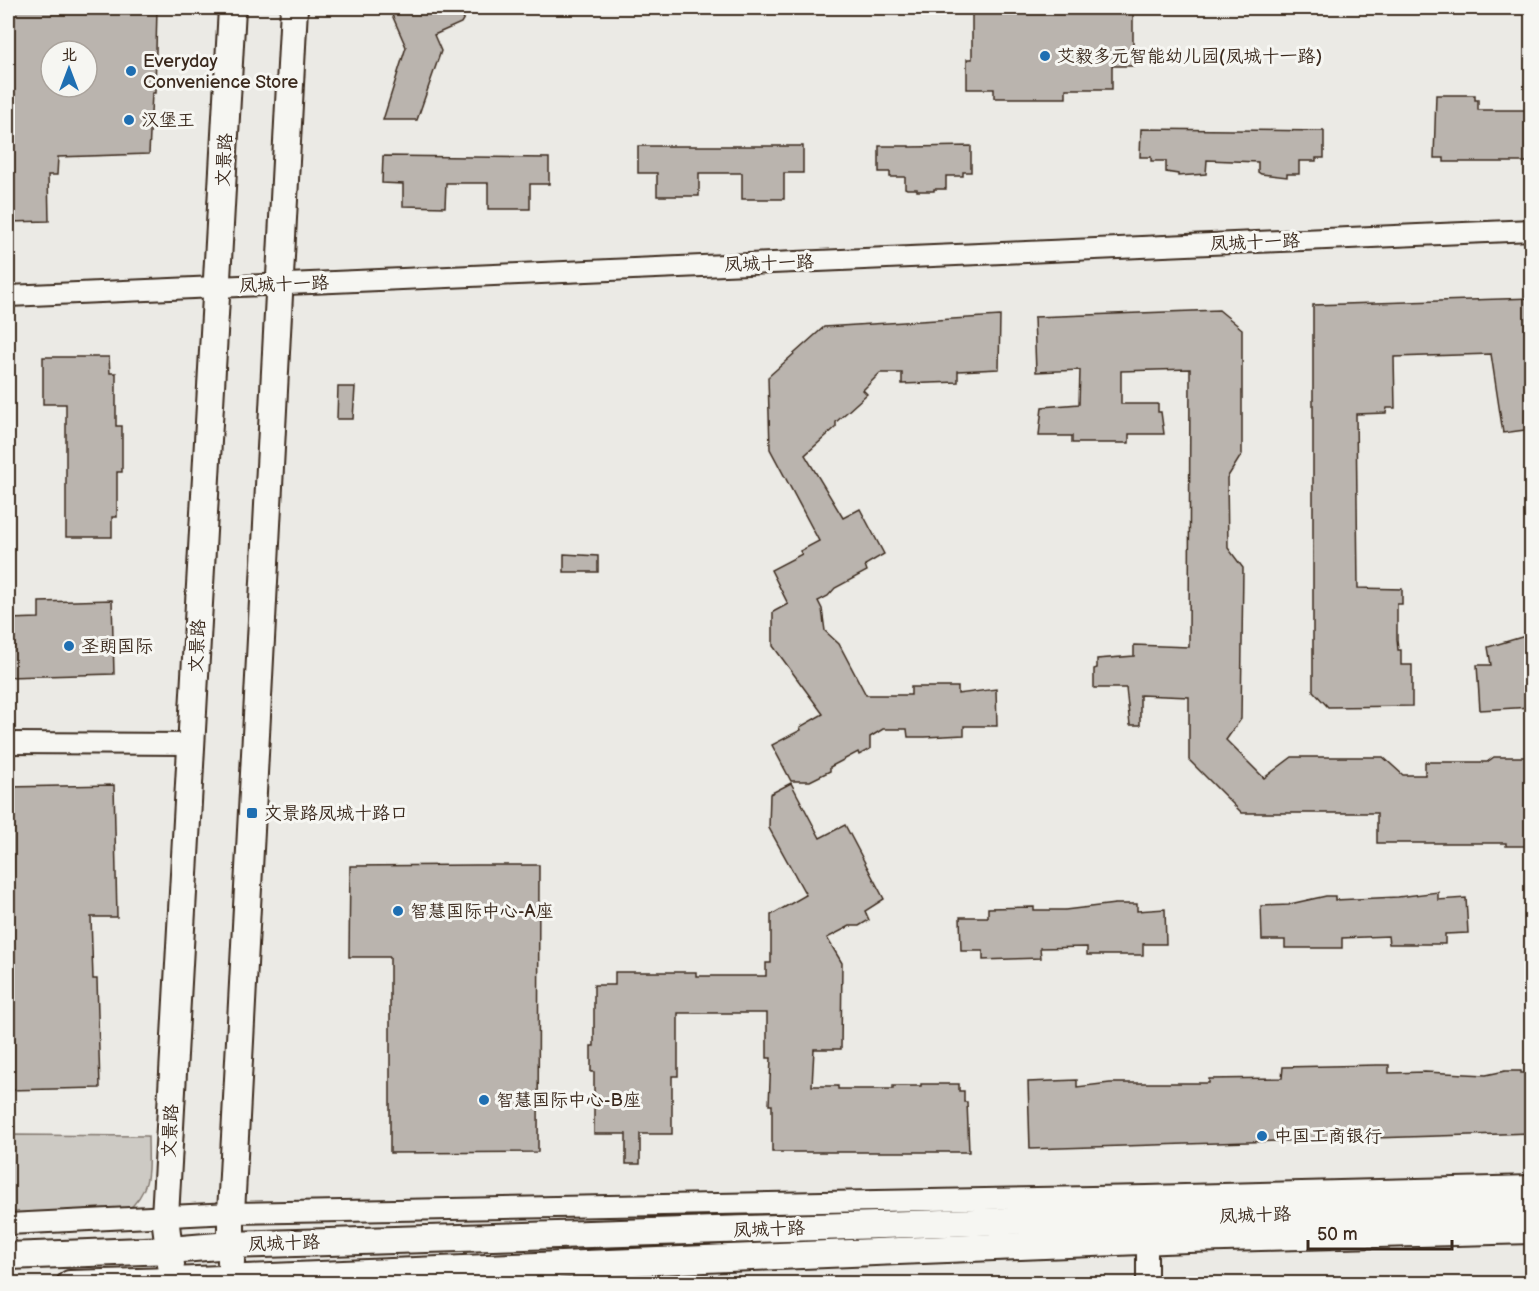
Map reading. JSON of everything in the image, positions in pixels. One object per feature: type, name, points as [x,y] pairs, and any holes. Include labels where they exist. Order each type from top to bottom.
[{"type":"main road","name":"文景路","points":[[172,1282],[165,1217],[232,8]]},
{"type":"main road","points":[[232,1280],[231,1213],[294,8]]},
{"type":"main road","name":"凤城十路","points":[[8,1256],[170,1250],[230,1245],[1147,1219],[1532,1205]]},
{"type":"main road","name":"凤城十路","points":[[70,1284],[232,1280],[1147,1219],[1532,1230]]},
{"type":"street","name":"凤城十一路","points":[[8,296],[1532,230]]},
{"type":"street","points":[[8,743],[191,744]]},
{"type":"street","points":[[8,1224],[231,1213],[1147,1219],[1532,1186]]},
{"type":"street","points":[[1147,1219],[1147,1284]]},
{"type":"shaded area","points":[[8,1135],[148,1136],[148,1168],[145,1186],[135,1203],[127,1211],[8,1223]]},
{"type":"building","points":[[8,8],[157,8],[155,93],[152,93],[149,154],[58,157],[57,175],[48,175],[49,221],[8,222]]},
{"type":"building","points":[[389,8],[470,8],[461,23],[434,35],[441,51],[417,120],[383,120],[406,47]]},
{"type":"building","name":"艾毅多元智能幼儿园(凤城十一路)","points":[[972,8],[1133,8],[1133,66],[1112,66],[1112,89],[1066,89],[1066,98],[994,98],[994,89],[967,89],[967,59],[972,59]]},
{"type":"building","points":[[1436,95],[1475,95],[1475,100],[1478,100],[1478,110],[1532,110],[1532,162],[1444,162],[1444,158],[1434,158]]},
{"type":"building","points":[[1141,129],[1324,131],[1324,158],[1316,158],[1316,161],[1299,161],[1299,174],[1287,174],[1287,177],[1261,174],[1258,172],[1258,162],[1207,160],[1206,174],[1178,176],[1178,174],[1166,172],[1166,161],[1151,161],[1151,157],[1140,157]]},
{"type":"building","points":[[638,146],[803,146],[803,173],[784,173],[784,199],[742,199],[742,173],[699,173],[699,196],[657,196],[657,173],[638,173]]},
{"type":"building","points":[[879,146],[971,146],[971,172],[963,172],[963,176],[946,176],[946,189],[917,191],[917,189],[907,189],[905,188],[905,177],[890,177],[890,172],[879,172]]},
{"type":"building","points":[[383,156],[549,158],[549,184],[530,184],[530,209],[488,209],[488,183],[446,183],[445,207],[403,206],[403,184],[382,183]]},
{"type":"building","points":[[1532,298],[1532,429],[1503,433],[1491,354],[1394,357],[1395,408],[1387,408],[1386,413],[1356,414],[1358,588],[1402,589],[1402,604],[1397,604],[1397,639],[1398,650],[1401,650],[1401,665],[1412,665],[1412,706],[1328,707],[1313,691],[1313,305]]},
{"type":"building","points":[[1219,310],[1242,329],[1242,454],[1227,478],[1228,548],[1243,568],[1241,719],[1226,740],[1264,778],[1292,757],[1383,757],[1403,775],[1425,775],[1425,762],[1487,762],[1494,757],[1532,757],[1532,846],[1506,846],[1506,843],[1377,843],[1377,813],[1242,813],[1189,760],[1189,697],[1140,695],[1140,725],[1130,725],[1126,688],[1094,688],[1094,669],[1097,668],[1097,659],[1134,656],[1134,645],[1189,647],[1190,369],[1121,371],[1121,404],[1158,404],[1164,434],[1129,434],[1129,443],[1072,443],[1072,436],[1039,436],[1042,407],[1079,404],[1080,370],[1036,372],[1034,317]]},
{"type":"building","points":[[1000,316],[999,369],[958,371],[958,382],[902,384],[902,373],[880,373],[863,390],[867,394],[805,455],[843,518],[860,509],[884,554],[865,565],[867,571],[835,588],[828,596],[818,601],[822,609],[825,631],[839,644],[866,695],[911,695],[911,687],[958,687],[958,694],[996,689],[997,726],[964,726],[964,735],[925,737],[908,737],[907,729],[883,729],[870,737],[870,749],[859,755],[858,752],[810,781],[791,781],[772,745],[801,730],[800,727],[823,714],[773,646],[773,612],[788,604],[771,570],[802,554],[800,551],[819,541],[770,449],[768,377],[824,327]]},
{"type":"building","points":[[43,357],[109,357],[110,373],[116,373],[116,426],[122,426],[122,472],[117,472],[117,517],[112,517],[112,537],[66,537],[66,404],[43,404]]},
{"type":"building","points":[[338,387],[355,387],[353,419],[337,419]]},
{"type":"building","points":[[564,554],[598,556],[598,572],[564,572]]},
{"type":"building","name":"圣朗国际","points":[[112,600],[114,674],[8,677],[8,619],[39,618],[39,602]]},
{"type":"building","points":[[1532,634],[1532,707],[1480,710],[1477,665],[1491,665],[1488,647]]},
{"type":"building","points":[[791,783],[820,838],[845,825],[884,899],[865,911],[869,920],[859,926],[850,926],[827,938],[842,963],[841,1049],[814,1049],[812,1086],[838,1086],[838,1089],[893,1089],[893,1086],[959,1084],[959,1091],[964,1091],[964,1102],[967,1102],[969,1152],[772,1152],[772,1105],[769,1105],[771,1058],[767,1058],[767,1013],[678,1013],[678,1076],[672,1076],[672,1134],[640,1134],[640,1164],[626,1164],[626,1134],[594,1134],[594,1072],[591,1072],[591,1046],[594,1046],[594,985],[615,985],[615,972],[696,972],[696,976],[766,976],[766,963],[771,963],[771,915],[806,895],[769,828],[770,794]]},
{"type":"building","points":[[114,785],[117,917],[91,917],[93,979],[97,979],[100,1088],[8,1090],[8,787]]},
{"type":"building","points":[[539,865],[538,1152],[390,1153],[390,957],[349,957],[350,866]]},
{"type":"building","points":[[1438,892],[1438,900],[1466,898],[1468,933],[1445,934],[1445,944],[1389,944],[1388,936],[1342,938],[1342,948],[1285,948],[1285,940],[1262,940],[1261,906],[1289,905],[1326,896],[1335,896],[1335,900],[1398,897]]},
{"type":"building","points":[[1115,904],[1137,904],[1137,911],[1165,909],[1166,944],[1143,944],[1143,955],[1087,955],[1087,947],[1040,948],[1041,958],[983,960],[983,951],[961,951],[960,917],[988,917],[988,908],[1034,907],[1034,910],[1065,910]]},
{"type":"building","points":[[1389,1065],[1389,1073],[1486,1075],[1505,1071],[1521,1071],[1521,1073],[1532,1073],[1532,1133],[1030,1149],[1028,1082],[1077,1080],[1077,1087],[1110,1083],[1209,1083],[1209,1079],[1282,1078],[1283,1067]]},
{"type":"place","name":"艾毅多元智能幼儿园(凤城十一路)","points":[[1045,56]]},
{"type":"place","name":"Everyday Convenience Store","points":[[131,71]]},
{"type":"place","name":"汉堡王","points":[[129,120]]},
{"type":"place","name":"圣朗国际","points":[[69,646]]},
{"type":"place","name":"文景路凤城十路口","points":[[252,813]]},
{"type":"place","name":"智慧国际中心-A座","points":[[398,911]]},
{"type":"place","name":"智慧国际中心-B座","points":[[484,1100]]},
{"type":"place","name":"中国工商银行","points":[[1262,1136]]}]
